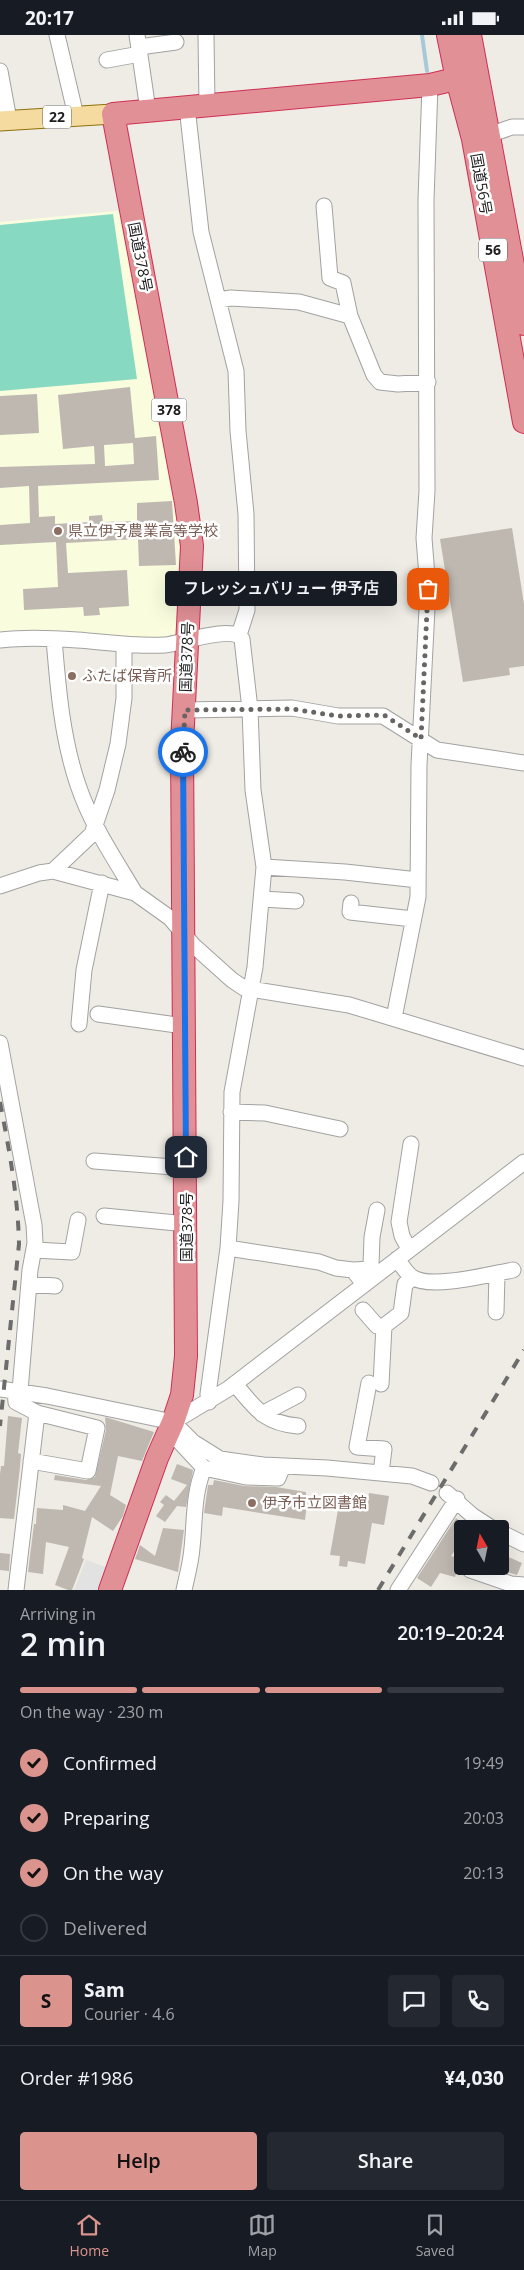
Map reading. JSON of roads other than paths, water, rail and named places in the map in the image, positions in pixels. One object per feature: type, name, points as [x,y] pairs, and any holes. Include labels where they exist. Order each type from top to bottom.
[{"type":"highway","name":"国道56号","points":[[448,35],[467,76],[524,324]]},
{"type":"highway","name":"国道56号","points":[[467,76],[470,35]]},
{"type":"highway","points":[[113,114],[430,85],[467,76]]},
{"type":"highway","name":"国道378号","points":[[110,1590],[154,1465],[174,1422],[182,1395],[186,1356],[187,1168],[182,744],[192,546],[190,526],[113,114]]},
{"type":"highway","name":"国道56号","points":[[481,137],[524,422]]},
{"type":"main road","name":"22","points":[[5,121],[113,114]]},
{"type":"street","points":[[56,35],[76,116]]},
{"type":"street","points":[[206,35],[197,106],[201,232],[236,371],[238,431],[246,514],[247,610],[240,635],[250,709],[252,774],[264,867],[251,989],[234,1076],[231,1112],[231,1201],[228,1248],[208,1394],[209,1402]]},
{"type":"street","points":[[107,60],[139,45],[176,42]]},
{"type":"street","points":[[139,45],[148,111]]},
{"type":"street","points":[[0,71],[5,121]]},
{"type":"street","points":[[394,1018],[418,897],[418,765],[421,739],[428,589],[424,538],[428,382],[426,200],[430,85]]},
{"type":"street","points":[[481,137],[512,127],[524,127]]},
{"type":"street","points":[[324,206],[330,279],[343,283],[350,316],[374,375],[380,382],[398,384],[428,382]]},
{"type":"street","points":[[219,300],[231,298],[299,302],[350,316]]},
{"type":"street","points":[[0,640],[54,639],[148,646],[224,634],[240,635]]},
{"type":"street","points":[[54,639],[60,709],[68,750],[78,786],[96,825],[135,893]]},
{"type":"street","points":[[53,871],[92,834],[96,825],[118,744],[124,698],[124,645]]},
{"type":"street","points":[[185,710],[292,709],[338,716],[384,715],[437,750],[524,763]]},
{"type":"street","points":[[264,867],[345,872],[418,880]]},
{"type":"street","points":[[0,886],[39,873],[53,871],[135,893],[170,918],[193,945],[232,980],[251,989],[332,1002],[394,1018],[524,1058]]},
{"type":"street","points":[[79,1024],[84,970],[102,883]]},
{"type":"street","points":[[262,899],[296,901]]},
{"type":"street","points":[[351,903],[350,912],[413,919]]},
{"type":"street","points":[[98,1014],[184,1026]]},
{"type":"street","points":[[0,1043],[34,1225],[34,1250],[12,1390],[16,1402],[37,1413],[97,1428],[88,1471],[31,1461]]},
{"type":"street","points":[[231,1112],[265,1113],[340,1129]]},
{"type":"street","points":[[411,1144],[399,1222],[402,1236],[402,1254],[412,1278]]},
{"type":"street","points":[[94,1161],[187,1168]]},
{"type":"street","points":[[174,1422],[209,1402],[235,1384],[524,1162]]},
{"type":"street","points":[[228,1248],[320,1262],[336,1268],[369,1269],[377,1210]]},
{"type":"street","points":[[104,1216],[187,1224]]},
{"type":"street","points":[[34,1250],[72,1252],[78,1220]]},
{"type":"street","points":[[353,1270],[364,1284]]},
{"type":"street","points":[[363,1310],[377,1326],[384,1326],[401,1313],[405,1284],[412,1278],[447,1282],[514,1270]]},
{"type":"street","points":[[496,1312],[497,1273]]},
{"type":"street","points":[[29,1284],[55,1286]]},
{"type":"street","points":[[382,1473],[384,1449],[357,1447],[377,1383],[384,1326]]},
{"type":"street","points":[[235,1384],[262,1414],[281,1424],[298,1426]]},
{"type":"street","points":[[12,1390],[174,1422],[193,1442],[220,1459],[412,1476],[431,1483]]},
{"type":"street","points":[[262,1414],[298,1395]]},
{"type":"street","points":[[16,1590],[37,1413]]},
{"type":"street","points":[[174,1422],[176,1439],[204,1468],[246,1477],[278,1478],[283,1466]]},
{"type":"street","points":[[184,1590],[192,1548],[198,1483],[204,1468]]},
{"type":"street","points":[[398,1590],[452,1496],[479,1520]]},
{"type":"street","points":[[509,1536],[524,1544]]},
{"type":"street","points":[[485,1575],[511,1584],[524,1583]]},
{"type":"waterway","points":[[422,35],[427,71]]},
{"type":"railway","points":[[0,1102],[15,1190],[19,1244],[0,1426]]},
{"type":"railway","points":[[378,1590],[524,1350]]},
{"type":"place","name":"県立伊予農業高等学校","points":[[58,531]]},
{"type":"place","name":"フレッシュバリュー 伊予店","points":[[428,589]]},
{"type":"place","name":"ふたば保育所","points":[[72,676]]},
{"type":"place","name":"伊予市立図書館","points":[[252,1503]]}]
